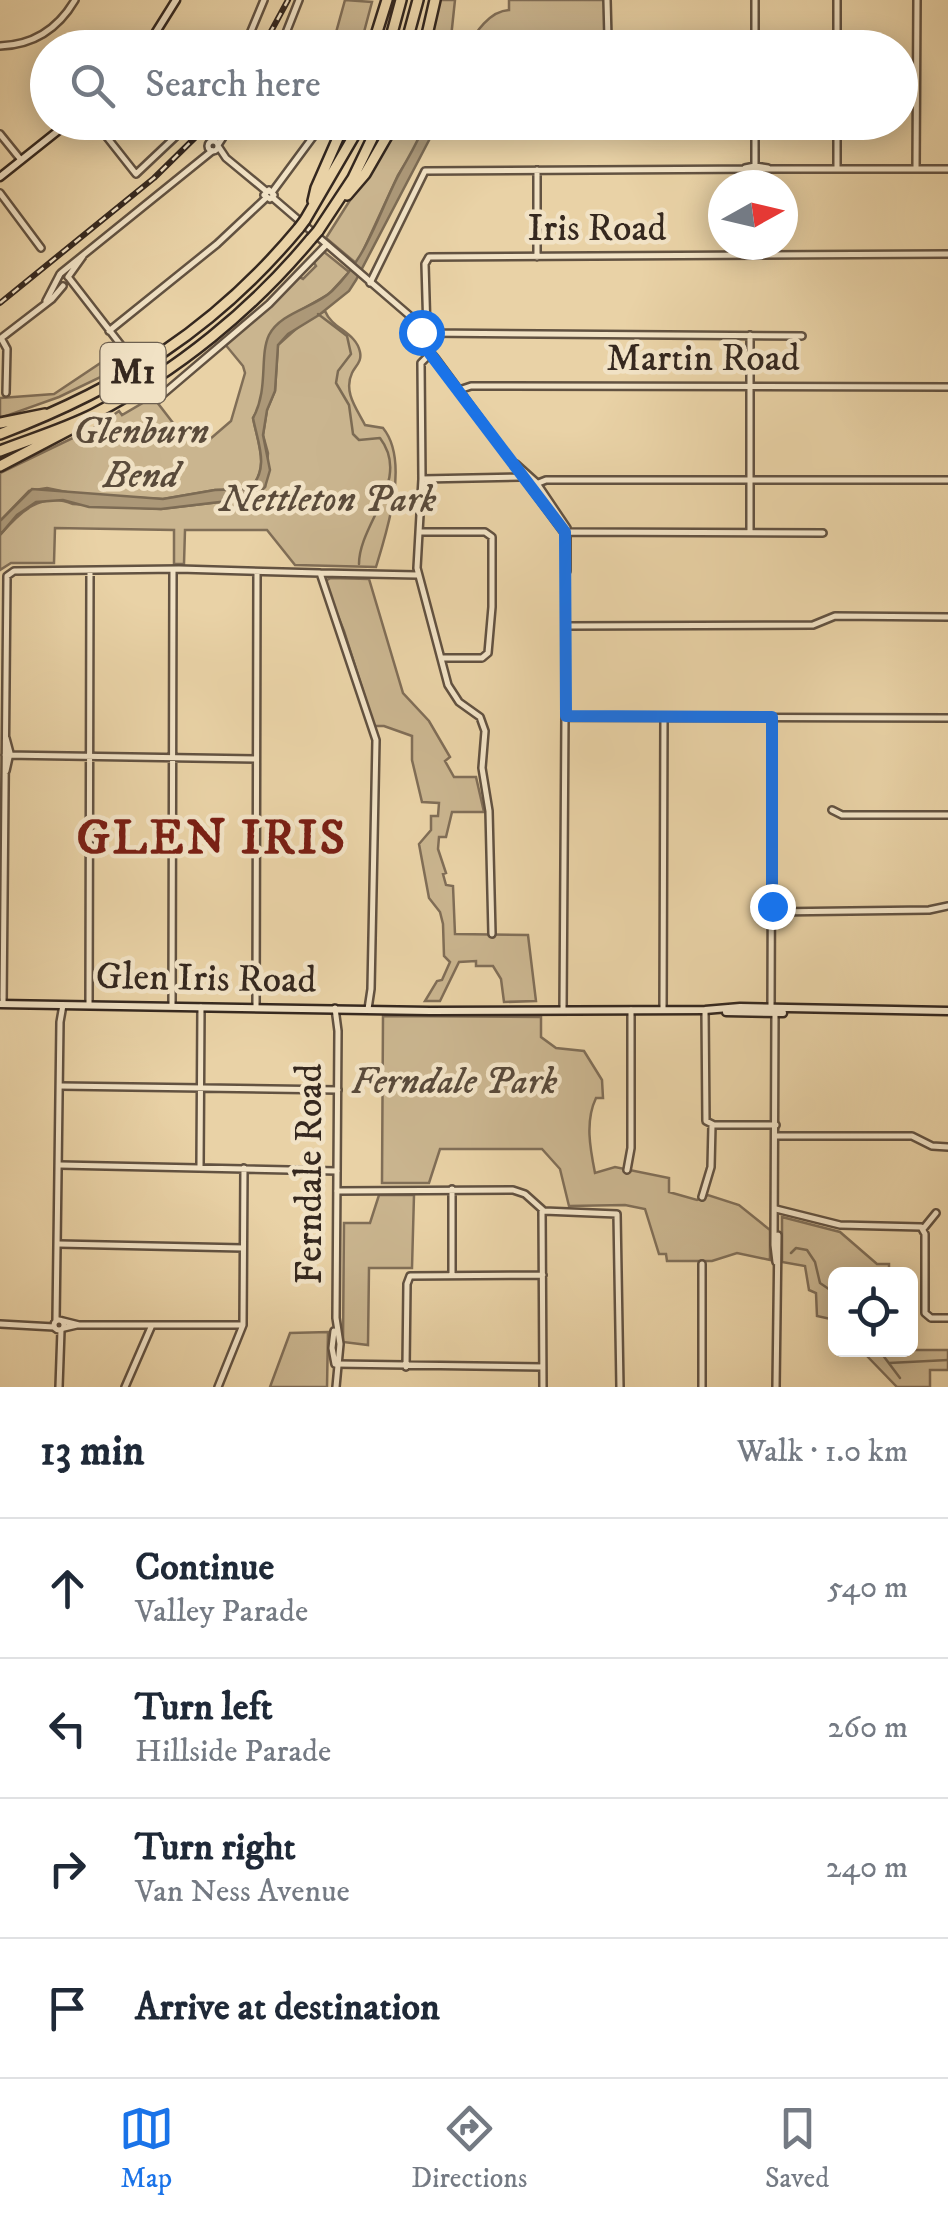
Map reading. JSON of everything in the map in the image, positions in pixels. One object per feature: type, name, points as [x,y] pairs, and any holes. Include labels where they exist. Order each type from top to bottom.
[{"type":"highway","points":[[377,30],[383,0]]},
{"type":"highway","points":[[392,30],[400,0]]},
{"type":"highway","points":[[410,30],[418,0]]},
{"type":"highway","points":[[428,30],[435,3]]},
{"type":"highway","points":[[312,209],[316,188],[337,140]]},
{"type":"highway","name":"M1","points":[[0,434],[53,414],[129,376],[237,295],[302,224],[352,140]]},
{"type":"highway","name":"M1","points":[[0,451],[94,414],[216,333],[263,293],[315,235],[370,140]]},
{"type":"highway","points":[[334,208],[365,174],[385,140]]},
{"type":"highway","points":[[0,424],[53,414]]},
{"type":"highway","points":[[0,466],[68,433],[94,414]]},
{"type":"main road","points":[[157,30],[176,0]]},
{"type":"main road","points":[[0,177],[46,140]]},
{"type":"main road","name":"Glen Iris Road","points":[[4,1004],[948,1010]]},
{"type":"main road","name":"Glen Iris Road","points":[[705,1010],[776,1010]]},
{"type":"street","points":[[49,30],[75,0]]},
{"type":"street","points":[[252,30],[264,0]]},
{"type":"street","points":[[287,30],[299,0]]},
{"type":"street","points":[[608,0],[609,30]]},
{"type":"street","points":[[755,0],[755,30]]},
{"type":"street","points":[[837,0],[837,30]]},
{"type":"street","points":[[917,0],[917,30]]},
{"type":"street","points":[[0,46],[30,40]]},
{"type":"street","points":[[0,134],[21,160]]},
{"type":"street","points":[[109,140],[136,174],[172,140]]},
{"type":"street","points":[[124,349],[61,274],[218,140]]},
{"type":"street","points":[[109,330],[217,244],[269,195],[310,140]]},
{"type":"street","points":[[755,140],[755,168]]},
{"type":"street","points":[[836,169],[837,140]]},
{"type":"street","points":[[916,140],[916,169]]},
{"type":"street","points":[[213,146],[417,322],[431,353],[567,532],[566,1010]]},
{"type":"street","points":[[367,281],[425,171],[948,169]]},
{"type":"street","points":[[537,170],[537,257]]},
{"type":"street","points":[[0,193],[41,248]]},
{"type":"street","points":[[162,395],[269,304],[326,245]]},
{"type":"street","name":"Iris Road","points":[[424,313],[426,258],[948,254]]},
{"type":"street","points":[[6,393],[7,349],[0,339],[46,301],[83,256]]},
{"type":"street","points":[[410,318],[424,313],[425,335]]},
{"type":"street","points":[[425,335],[802,336]]},
{"type":"street","points":[[750,336],[750,533]]},
{"type":"street","points":[[431,353],[422,364],[418,572],[451,691],[462,705],[480,717],[485,731],[482,768],[489,807],[492,934]]},
{"type":"street","name":"Martin Road","points":[[459,390],[466,386],[948,386]]},
{"type":"street","points":[[516,464],[520,477]]},
{"type":"street","points":[[422,479],[520,477],[533,484],[546,480],[948,480]]},
{"type":"street","points":[[419,532],[490,534],[492,606],[488,653],[482,658],[440,658]]},
{"type":"street","points":[[567,532],[823,533]]},
{"type":"street","points":[[4,1004],[6,576],[15,570],[418,572]]},
{"type":"street","points":[[89,1005],[90,571]]},
{"type":"street","points":[[256,1007],[257,572]]},
{"type":"street","points":[[172,1006],[173,573]]},
{"type":"street","points":[[320,573],[376,742],[371,1009]]},
{"type":"street","points":[[567,624],[813,625],[835,616],[948,617]]},
{"type":"street","points":[[566,716],[948,718]]},
{"type":"street","points":[[663,1010],[664,717]]},
{"type":"street","points":[[772,717],[779,1239],[776,1387]]},
{"type":"street","points":[[7,755],[256,758]]},
{"type":"street","points":[[832,810],[842,815],[948,815]]},
{"type":"street","points":[[772,909],[919,910],[948,906]]},
{"type":"street","points":[[59,1387],[60,1004]]},
{"type":"street","points":[[200,1167],[201,1006]]},
{"type":"street","name":"Ferndale Road","points":[[336,1387],[340,1344],[336,1318],[338,1008]]},
{"type":"street","points":[[627,1170],[631,1152],[631,1010]]},
{"type":"street","points":[[705,1010],[706,1121],[776,1124]]},
{"type":"street","points":[[60,1086],[338,1090]]},
{"type":"street","points":[[702,1197],[712,1167],[712,1124]]},
{"type":"street","points":[[776,1136],[912,1136],[932,1146],[948,1146]]},
{"type":"street","points":[[60,1165],[337,1169]]},
{"type":"street","points":[[218,1387],[243,1325],[244,1168]]},
{"type":"street","points":[[337,1188],[519,1191],[542,1211],[617,1214],[620,1387]]},
{"type":"street","points":[[452,1189],[452,1275]]},
{"type":"street","points":[[776,1209],[838,1225],[916,1225],[923,1229]]},
{"type":"street","points":[[542,1211],[543,1387]]},
{"type":"street","points":[[936,1213],[923,1229],[925,1313],[931,1318],[948,1318]]},
{"type":"street","points":[[59,1244],[244,1248]]},
{"type":"street","points":[[702,1264],[702,1387]]},
{"type":"street","points":[[406,1367],[406,1284],[410,1276],[542,1275]]},
{"type":"street","points":[[0,1324],[243,1325]]},
{"type":"street","points":[[125,1387],[152,1325]]},
{"type":"street","points":[[336,1366],[543,1367]]},
{"type":"green space","points":[[345,0],[372,2],[365,30],[337,30]]},
{"type":"green space","points":[[440,0],[455,0],[452,30],[432,30]]},
{"type":"green space","points":[[509,0],[605,0],[606,30],[478,30],[490,18],[509,10]]},
{"type":"green space","points":[[388,140],[419,140],[398,175],[357,264],[326,238]]},
{"type":"green space","name":"Glenburn Bend","points":[[323,251],[349,272],[329,294],[285,319],[265,378],[261,404],[253,418],[261,464],[250,489],[215,490],[163,499],[81,495],[47,488],[29,491],[0,521],[0,473],[153,397],[180,432],[188,432],[196,425],[209,440],[231,421],[245,373],[224,343],[299,277],[303,279],[316,266],[313,261]]},
{"type":"green space","name":"Nettleton Park","points":[[325,311],[358,345],[360,358],[349,387],[352,400],[365,425],[383,428],[395,459],[394,496],[376,567],[295,565],[267,530],[185,530],[184,564],[174,564],[174,530],[55,528],[54,563],[11,563],[0,570],[0,535],[23,512],[41,502],[161,509],[253,498],[265,487],[268,453],[263,435],[275,391],[278,345],[306,320]]},
{"type":"green space","points":[[117,352],[121,357],[103,367],[107,374],[59,397],[0,418],[0,398],[54,394]]},
{"type":"green space","points":[[369,579],[403,693],[429,721],[450,757],[445,761],[454,777],[476,777],[484,812],[452,812],[446,837],[439,837],[446,885],[453,886],[455,934],[528,935],[536,1001],[504,1002],[501,979],[493,966],[476,966],[476,961],[459,962],[440,1001],[425,1001],[450,962],[444,956],[443,924],[440,912],[429,898],[419,844],[431,830],[431,816],[438,816],[439,803],[422,802],[412,760],[412,736],[374,726],[326,587],[325,581]]},
{"type":"green space","name":"Ferndale Park","points":[[383,1016],[541,1017],[541,1037],[556,1048],[584,1051],[602,1080],[603,1098],[596,1098],[590,1125],[595,1173],[615,1167],[669,1178],[669,1192],[697,1200],[708,1195],[739,1205],[770,1230],[770,1260],[737,1253],[712,1261],[667,1261],[666,1254],[659,1254],[645,1209],[625,1205],[569,1206],[560,1169],[542,1149],[440,1149],[429,1183],[382,1183]]},
{"type":"green space","points":[[379,1195],[414,1195],[412,1268],[369,1268],[368,1345],[343,1342],[344,1223],[370,1223]]},
{"type":"green space","points":[[782,1217],[840,1232],[877,1264],[889,1267],[828,1267],[828,1318],[817,1316],[816,1293],[809,1290],[805,1266],[782,1262]]},
{"type":"green space","points":[[328,1332],[327,1387],[270,1387],[290,1333]]},
{"type":"green space","points":[[918,1350],[948,1350],[948,1370],[930,1370],[930,1387],[897,1387],[868,1357],[918,1357]]},
{"type":"shaded area","points":[[418,140],[429,140],[349,291],[278,345],[275,391],[263,435],[270,470],[265,487],[253,498],[161,509],[89,507],[63,500],[36,502],[17,515],[0,535],[0,521],[32,489],[163,499],[215,490],[250,489],[261,464],[253,418],[261,396],[269,335],[281,321],[316,302],[344,278],[370,238]]},
{"type":"waterway","points":[[318,314],[347,336],[351,354],[338,371],[336,383],[349,405],[353,434],[359,440],[380,438],[388,454],[387,486],[361,549],[359,564]]},
{"type":"waterway","points":[[791,1253],[796,1248],[807,1250],[815,1262],[820,1283],[828,1288]]},
{"type":"waterway","points":[[884,1357],[900,1378]]},
{"type":"waterway","points":[[889,1363],[948,1360]]},
{"type":"railway","points":[[272,30],[288,0]]},
{"type":"railway","points":[[0,303],[154,178],[193,140]]},
{"type":"district","name":"GLEN IRIS","points":[[212,839]]},
{"type":"route","points":[[421,332],[420,340],[565,532],[566,716],[772,717],[772,906]]}]
